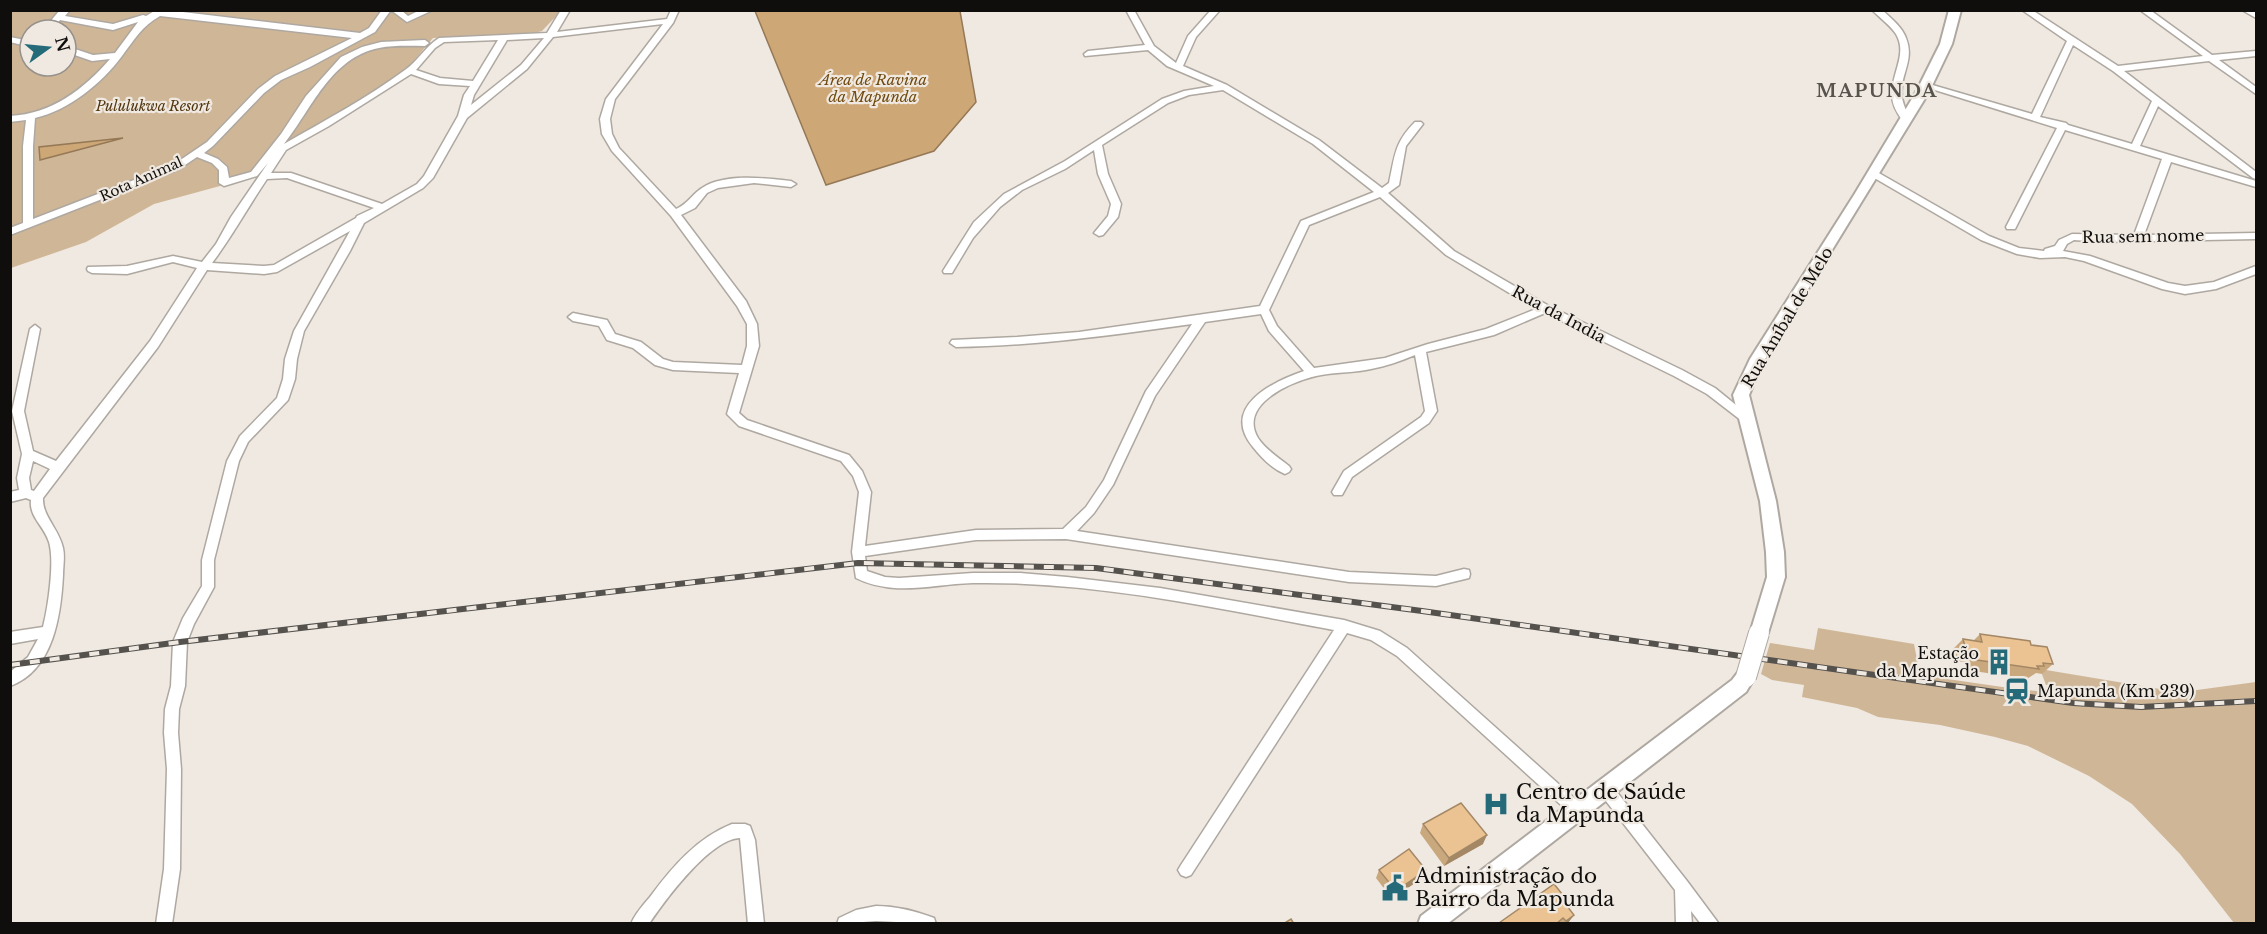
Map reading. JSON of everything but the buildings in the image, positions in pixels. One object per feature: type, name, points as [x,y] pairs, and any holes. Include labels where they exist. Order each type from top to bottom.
[{"type":"street","name":"Rota Animal","points":[[10,232],[176,167],[210,144],[261,91],[278,78],[372,30],[387,10]]},
{"type":"street","points":[[395,10],[407,19],[429,10]]},
{"type":"street","points":[[463,116],[485,101],[524,67],[543,46],[566,10]]},
{"type":"street","points":[[675,10],[670,21],[611,99],[605,119],[607,134],[615,149],[675,214],[742,304],[752,324],[753,346],[733,414],[737,420],[789,441],[844,458],[858,474],[865,492],[858,552],[861,574],[870,581],[892,583],[973,578],[1095,584],[1344,626],[1375,634],[1402,652],[1577,810]]},
{"type":"street","points":[[1088,54],[1149,47],[1130,10]]},
{"type":"street","points":[[1179,66],[1192,36],[1216,10]]},
{"type":"street","points":[[1876,10],[1894,27],[1902,39],[1904,50],[1894,98],[1897,109],[1906,120]]},
{"type":"street","name":"Rua Aníbal de Melo","points":[[1429,924],[1604,787],[1739,686],[1746,677],[1776,577],[1768,501],[1740,395],[1746,379],[1926,86],[1952,33],[1955,10]]},
{"type":"street","points":[[2026,10],[2116,69],[2256,176]]},
{"type":"street","points":[[2144,10],[2256,91]]},
{"type":"street","points":[[2246,10],[2256,16]]},
{"type":"street","points":[[10,119],[31,119],[71,98],[93,81],[148,20],[160,12],[361,36]]},
{"type":"street","points":[[62,14],[113,27],[143,18],[148,20]]},
{"type":"street","points":[[10,496],[32,495],[58,467],[128,379],[220,246],[235,219],[283,148],[410,71],[432,46],[442,40],[549,36],[670,21]]},
{"type":"street","points":[[92,269],[127,270],[173,259],[204,266],[271,270],[420,186],[428,178],[463,116],[469,95],[504,37]]},
{"type":"street","points":[[2035,117],[2072,39]]},
{"type":"street","points":[[196,153],[215,161],[224,169],[224,183],[254,174],[285,135],[309,98],[344,59],[365,49],[381,45],[425,43]]},
{"type":"street","name":"Rua da India","points":[[1149,47],[1170,63],[1224,87],[1316,142],[1382,193],[1450,253],[1545,309],[1711,391],[1746,418]]},
{"type":"street","points":[[78,53],[92,58],[118,55]]},
{"type":"street","points":[[2116,69],[2256,53]]},
{"type":"street","points":[[410,71],[439,81],[476,84]]},
{"type":"street","points":[[1926,86],[2256,184]]},
{"type":"street","points":[[948,271],[962,244],[980,221],[1020,188],[1048,176],[1165,101],[1187,93],[1224,87]]},
{"type":"street","points":[[2135,147],[2156,101]]},
{"type":"street","points":[[28,226],[28,146],[31,119]]},
{"type":"street","points":[[1312,373],[1272,328],[1264,310],[1305,223],[1382,193],[1394,185],[1398,170],[1398,151],[1404,136],[1418,124]]},
{"type":"street","points":[[2012,227],[2063,125]]},
{"type":"street","points":[[1097,144],[1104,174],[1116,204],[1113,217],[1099,234]]},
{"type":"street","points":[[276,156],[288,175]]},
{"type":"street","points":[[2139,235],[2168,157]]},
{"type":"street","points":[[1874,174],[1985,238],[2017,251],[2036,254],[2065,254],[2086,258],[2166,286],[2185,290],[2216,285],[2256,270]]},
{"type":"street","points":[[265,176],[288,175],[381,207]]},
{"type":"street","points":[[675,214],[691,206],[704,192],[716,185],[754,180],[790,184]]},
{"type":"street","points":[[164,924],[172,869],[174,769],[171,733],[172,709],[178,686],[180,642],[188,622],[208,587],[208,560],[233,461],[244,439],[282,400],[299,331],[345,251],[361,218]]},
{"type":"street","name":"Rua sem nome","points":[[2036,254],[2059,249],[2063,242],[2072,237],[2101,239],[2256,236]]},
{"type":"street","points":[[1286,469],[1267,458],[1253,441],[1247,424],[1252,405],[1275,387],[1312,373],[1379,364],[1420,350],[1490,332],[1545,309]]},
{"type":"street","points":[[956,344],[1052,338],[1264,310]]},
{"type":"street","points":[[573,316],[603,323],[611,337],[637,345],[659,362],[673,366],[746,369]]},
{"type":"street","points":[[1066,534],[1090,510],[1109,482],[1150,394],[1200,319]]},
{"type":"street","points":[[10,680],[25,672],[35,662],[48,633],[54,612],[57,548],[36,509],[32,495],[17,477],[28,454],[18,411],[34,328]]},
{"type":"street","points":[[1338,492],[1348,474],[1425,420],[1431,411],[1420,350]]},
{"type":"street","points":[[28,454],[58,467]]},
{"type":"street","points":[[858,552],[976,535],[1066,534],[1349,577],[1436,581],[1464,574]]},
{"type":"street","points":[[1186,870],[1344,626]]},
{"type":"street","points":[[10,638],[48,633]]},
{"type":"street","points":[[1604,787],[1711,924]]},
{"type":"street","points":[[639,924],[669,883],[726,833],[737,829],[745,831],[748,840],[756,924]]},
{"type":"street","points":[[1682,885],[1684,924]]},
{"type":"street","points":[[845,924],[860,915],[878,912],[928,924]]},
{"type":"green space","name":"Pululukwa Resort","points":[[10,11],[561,11],[542,31],[529,34],[433,38],[406,70],[314,128],[277,146],[253,177],[154,204],[86,242],[11,268]]},
{"type":"green space","points":[[1818,628],[1914,644],[1920,675],[2016,689],[2097,697],[2093,690],[2046,685],[2040,669],[2166,690],[2197,690],[2256,682],[2256,923],[2234,923],[2180,854],[2132,804],[2089,776],[2028,746],[1940,725],[1878,717],[1857,708],[1802,697],[1804,685],[1772,680],[1761,674],[1770,643],[1814,650]]},
{"type":"water","name":"Área de Ravina da Mapunda","points":[[755,11],[960,11],[976,102],[934,151],[826,185]]},
{"type":"water","points":[[123,138],[40,160],[39,147]]},
{"type":"railway","points":[[10,665],[180,642],[858,563],[1096,568],[1422,611],[2073,703],[2141,707],[2256,701]]},
{"type":"place","name":"Estação da Mapunda","points":[[1999,662]]},
{"type":"place","name":"Mapunda (Km 239)","points":[[2017,691]]},
{"type":"place","name":"Centro de Saúde da Mapunda","points":[[1496,804]]},
{"type":"place","name":"Administração do Bairro da Mapunda","points":[[1395,888]]},
{"type":"district","name":"MAPUNDA","points":[[1877,91]]}]
